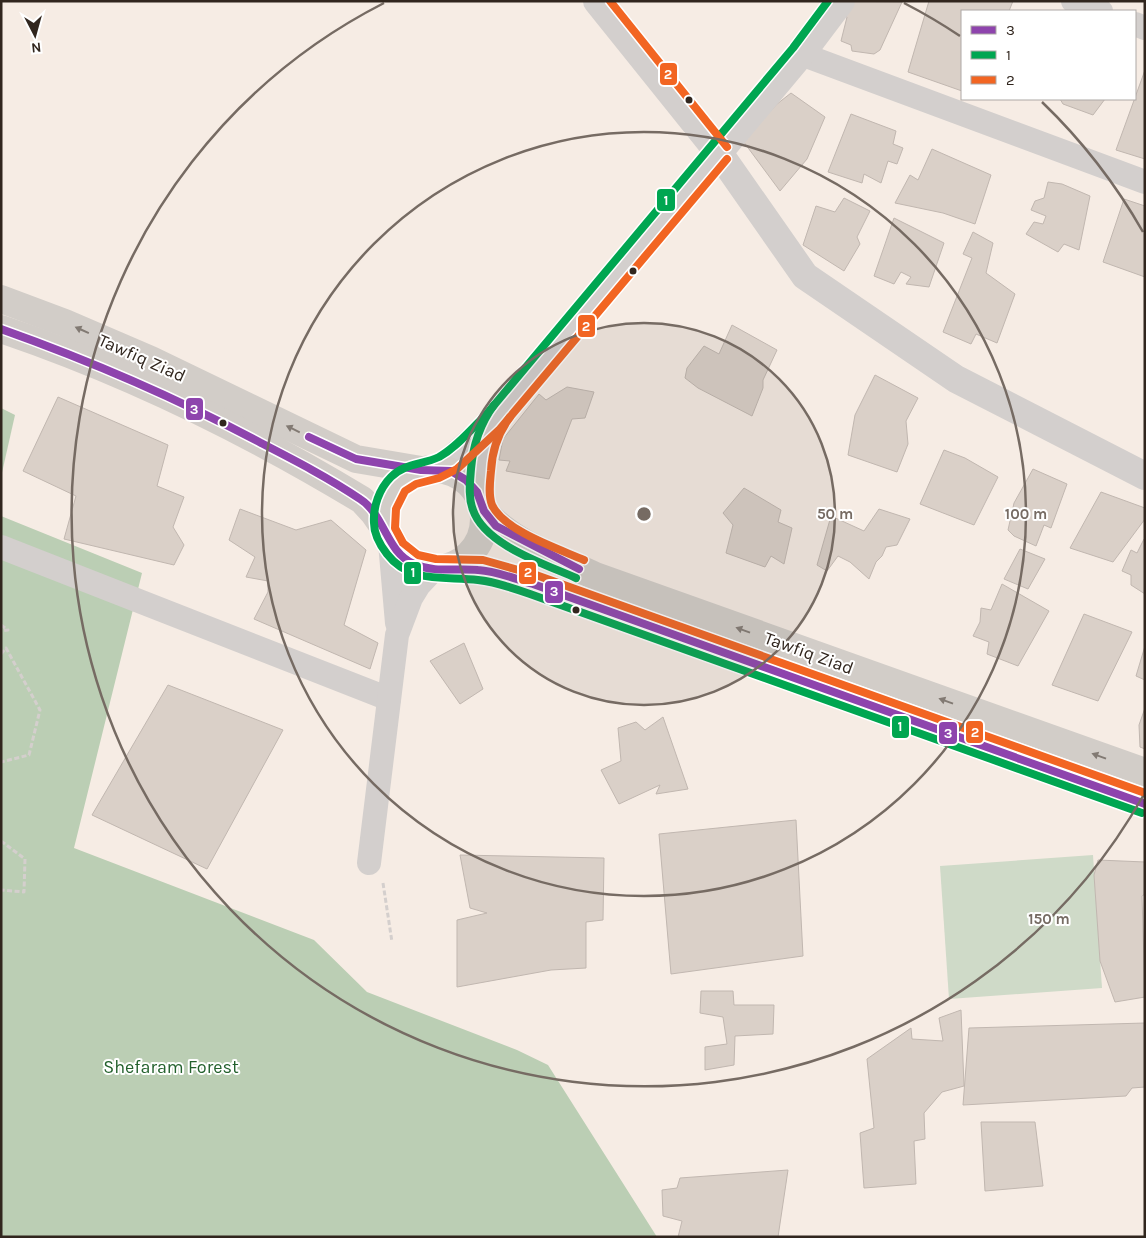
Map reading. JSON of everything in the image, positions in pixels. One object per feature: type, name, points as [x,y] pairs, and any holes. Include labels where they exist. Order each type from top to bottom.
[{"type":"main road","name":"Tawfiq Ziad","points":[[1,299],[65,323],[151,360],[356,459],[429,470]]},
{"type":"main road","name":"Tawfiq Ziad","points":[[1,329],[112,370],[268,445],[362,500],[388,536]]},
{"type":"main road","points":[[429,470],[451,472],[466,480],[477,492],[482,506],[484,524],[480,540],[470,554],[458,564],[439,569],[413,564],[400,556],[388,536],[384,513],[388,499],[396,486],[407,476],[429,470]]},
{"type":"main road","name":"Tawfiq Ziad","points":[[482,506],[496,526],[595,576],[1145,772]]},
{"type":"main road","name":"Tawfiq Ziad","points":[[439,569],[481,570],[533,584],[1145,804]]},
{"type":"street","points":[[597,1],[719,153],[805,276],[956,379],[1145,476]]},
{"type":"street","points":[[429,470],[451,460],[492,423],[801,54],[841,1]]},
{"type":"street","points":[[1074,1],[1098,10]]},
{"type":"street","points":[[801,54],[1145,182]]},
{"type":"street","points":[[482,506],[481,458],[492,423]]},
{"type":"street","points":[[368,863],[397,635],[388,536]]},
{"type":"street","points":[[1,547],[389,698]]},
{"type":"street","points":[[397,635],[411,598],[419,585],[439,569]]},
{"type":"path","points":[[1,626],[8,630],[1,631]]},
{"type":"path","points":[[1,654],[6,648],[40,710],[29,755],[1,762]]},
{"type":"path","points":[[1,840],[25,859],[24,892],[1,890]]},
{"type":"path","points":[[368,863],[382,873],[392,942]]},
{"type":"green space","points":[[1,408],[15,415],[1,477]]},
{"type":"green space","name":"Shefaram Forest","points":[[1,516],[142,573],[74,848],[314,940],[367,992],[517,1050],[548,1065],[657,1237],[1,1237]]},
{"type":"green space","points":[[1093,855],[1102,988],[949,999],[940,866]]},
{"type":"building","points":[[850,1],[902,2],[880,50],[874,54],[852,51],[851,45],[841,41],[847,17],[842,13]]},
{"type":"building","points":[[929,1],[1013,1],[1009,10],[961,10],[961,91],[908,72]]},
{"type":"building","points":[[1145,70],[1145,159],[1116,150],[1134,100],[1136,100]]},
{"type":"building","points":[[791,93],[825,117],[807,159],[780,191],[743,141],[777,104]]},
{"type":"building","points":[[1061,100],[1104,100],[1093,115],[1063,104]]},
{"type":"building","points":[[851,114],[896,131],[893,144],[903,148],[897,164],[888,161],[881,183],[864,174],[862,183],[828,172]]},
{"type":"building","points":[[932,149],[991,175],[975,224],[943,213],[895,203],[910,175],[918,180]]},
{"type":"building","points":[[1048,182],[1062,184],[1090,196],[1079,250],[1064,244],[1058,252],[1026,234],[1034,222],[1043,224],[1046,216],[1031,210],[1035,201],[1044,198]]},
{"type":"building","points":[[844,198],[870,211],[857,237],[860,244],[844,271],[803,245],[816,206],[835,212]]},
{"type":"building","points":[[1124,199],[1145,206],[1145,277],[1103,262]]},
{"type":"building","points":[[894,218],[944,243],[929,287],[906,284],[911,277],[901,272],[894,284],[874,276]]},
{"type":"building","points":[[973,232],[993,243],[986,273],[1015,294],[997,343],[976,334],[971,344],[943,332],[972,258],[963,254]]},
{"type":"building","points":[[732,325],[777,350],[763,380],[763,388],[752,416],[698,388],[685,378],[687,368],[704,346],[719,354]]},
{"type":"building","points":[[875,375],[918,398],[906,421],[908,444],[897,472],[848,455],[855,415]]},
{"type":"building","points":[[567,387],[594,392],[585,418],[572,419],[549,479],[506,471],[510,461],[499,460],[503,439],[539,394],[546,400]]},
{"type":"building","points":[[58,397],[168,445],[157,486],[184,497],[173,527],[184,545],[174,565],[64,539],[76,496],[23,471]]},
{"type":"building","points":[[944,450],[965,458],[998,477],[974,525],[920,504]]},
{"type":"building","points":[[1033,469],[1067,484],[1051,528],[1044,525],[1036,546],[1014,536],[1008,530],[1014,503]]},
{"type":"building","points":[[744,488],[781,510],[778,522],[792,528],[784,564],[771,556],[765,567],[726,553],[733,525],[723,513]]},
{"type":"building","points":[[1101,492],[1145,508],[1145,519],[1113,562],[1070,548]]},
{"type":"building","points":[[240,509],[296,530],[331,520],[366,550],[344,625],[378,643],[370,669],[254,619],[268,592],[268,581],[246,577],[255,557],[229,540]]},
{"type":"building","points":[[879,509],[910,519],[897,545],[886,547],[882,556],[876,562],[869,579],[850,562],[838,556],[827,571],[817,565],[831,516],[864,531]]},
{"type":"building","points":[[1144,539],[1145,594],[1131,585],[1131,575],[1122,571],[1131,550],[1137,553]]},
{"type":"building","points":[[1020,549],[1045,559],[1028,589],[1004,579]]},
{"type":"building","points":[[1002,584],[1049,611],[1018,666],[987,654],[989,642],[973,636],[980,622],[981,608],[991,610]]},
{"type":"building","points":[[1084,614],[1132,632],[1098,701],[1052,685]]},
{"type":"building","points":[[464,643],[483,689],[460,704],[430,661]]},
{"type":"building","points":[[1145,646],[1145,680],[1136,676]]},
{"type":"building","points":[[168,685],[283,730],[207,869],[92,815]]},
{"type":"building","points":[[1145,708],[1145,749],[1140,747],[1139,725]]},
{"type":"building","points":[[663,717],[688,789],[656,794],[660,785],[619,804],[601,770],[621,761],[618,728],[636,722],[645,730]]},
{"type":"building","points":[[796,820],[803,956],[671,974],[659,834]]},
{"type":"building","points":[[460,855],[604,858],[603,920],[586,922],[586,968],[551,970],[457,987],[457,920],[487,913],[470,908]]},
{"type":"building","points":[[1098,860],[1145,862],[1145,894],[1142,896],[1145,997],[1115,1002],[1100,961],[1094,875]]},
{"type":"building","points":[[701,991],[733,991],[734,1005],[774,1005],[773,1034],[735,1036],[734,1065],[705,1070],[705,1047],[727,1044],[723,1017],[700,1013]]},
{"type":"building","points":[[961,1010],[964,1086],[942,1092],[924,1113],[925,1139],[914,1141],[916,1184],[864,1188],[860,1133],[874,1128],[867,1059],[911,1028],[912,1039],[943,1041],[939,1018]]},
{"type":"building","points":[[1145,1023],[1145,1087],[1132,1088],[1126,1096],[963,1105],[969,1028]]},
{"type":"building","points":[[981,1122],[1035,1122],[1043,1186],[985,1191]]},
{"type":"building","points":[[788,1170],[778,1237],[678,1237],[682,1221],[663,1216],[662,1190],[677,1188],[680,1178]]},
{"type":"transit line","name":"2","points":[[610,1],[727,147]]},
{"type":"transit line","name":"1","points":[[828,1],[793,48],[485,416],[446,453],[433,460],[402,469],[391,477],[378,498],[374,517],[376,535],[384,551],[396,564],[417,574],[429,577],[485,581],[517,590],[1142,813]]},
{"type":"transit line","name":"2","points":[[727,159],[499,430],[457,469],[439,478],[416,484],[405,491],[396,509],[395,528],[403,543],[418,555],[436,559],[483,560],[536,575],[1145,793]]},
{"type":"transit line","name":"3","points":[[1,329],[101,367],[166,396],[229,426],[324,477],[368,506],[375,514],[397,551],[414,564],[438,569],[485,571],[533,584],[1145,804]]},
{"type":"transit line","name":"1","points":[[494,405],[481,427],[473,452],[470,490],[473,510],[480,522],[503,543],[533,560],[576,578]]},
{"type":"transit line","name":"2","points":[[510,417],[496,442],[493,456],[490,488],[492,505],[498,514],[520,531],[547,545],[584,560]]},
{"type":"transit line","name":"3","points":[[309,437],[356,459],[421,470],[451,471],[466,480],[477,492],[484,511],[496,526],[579,569]]}]
